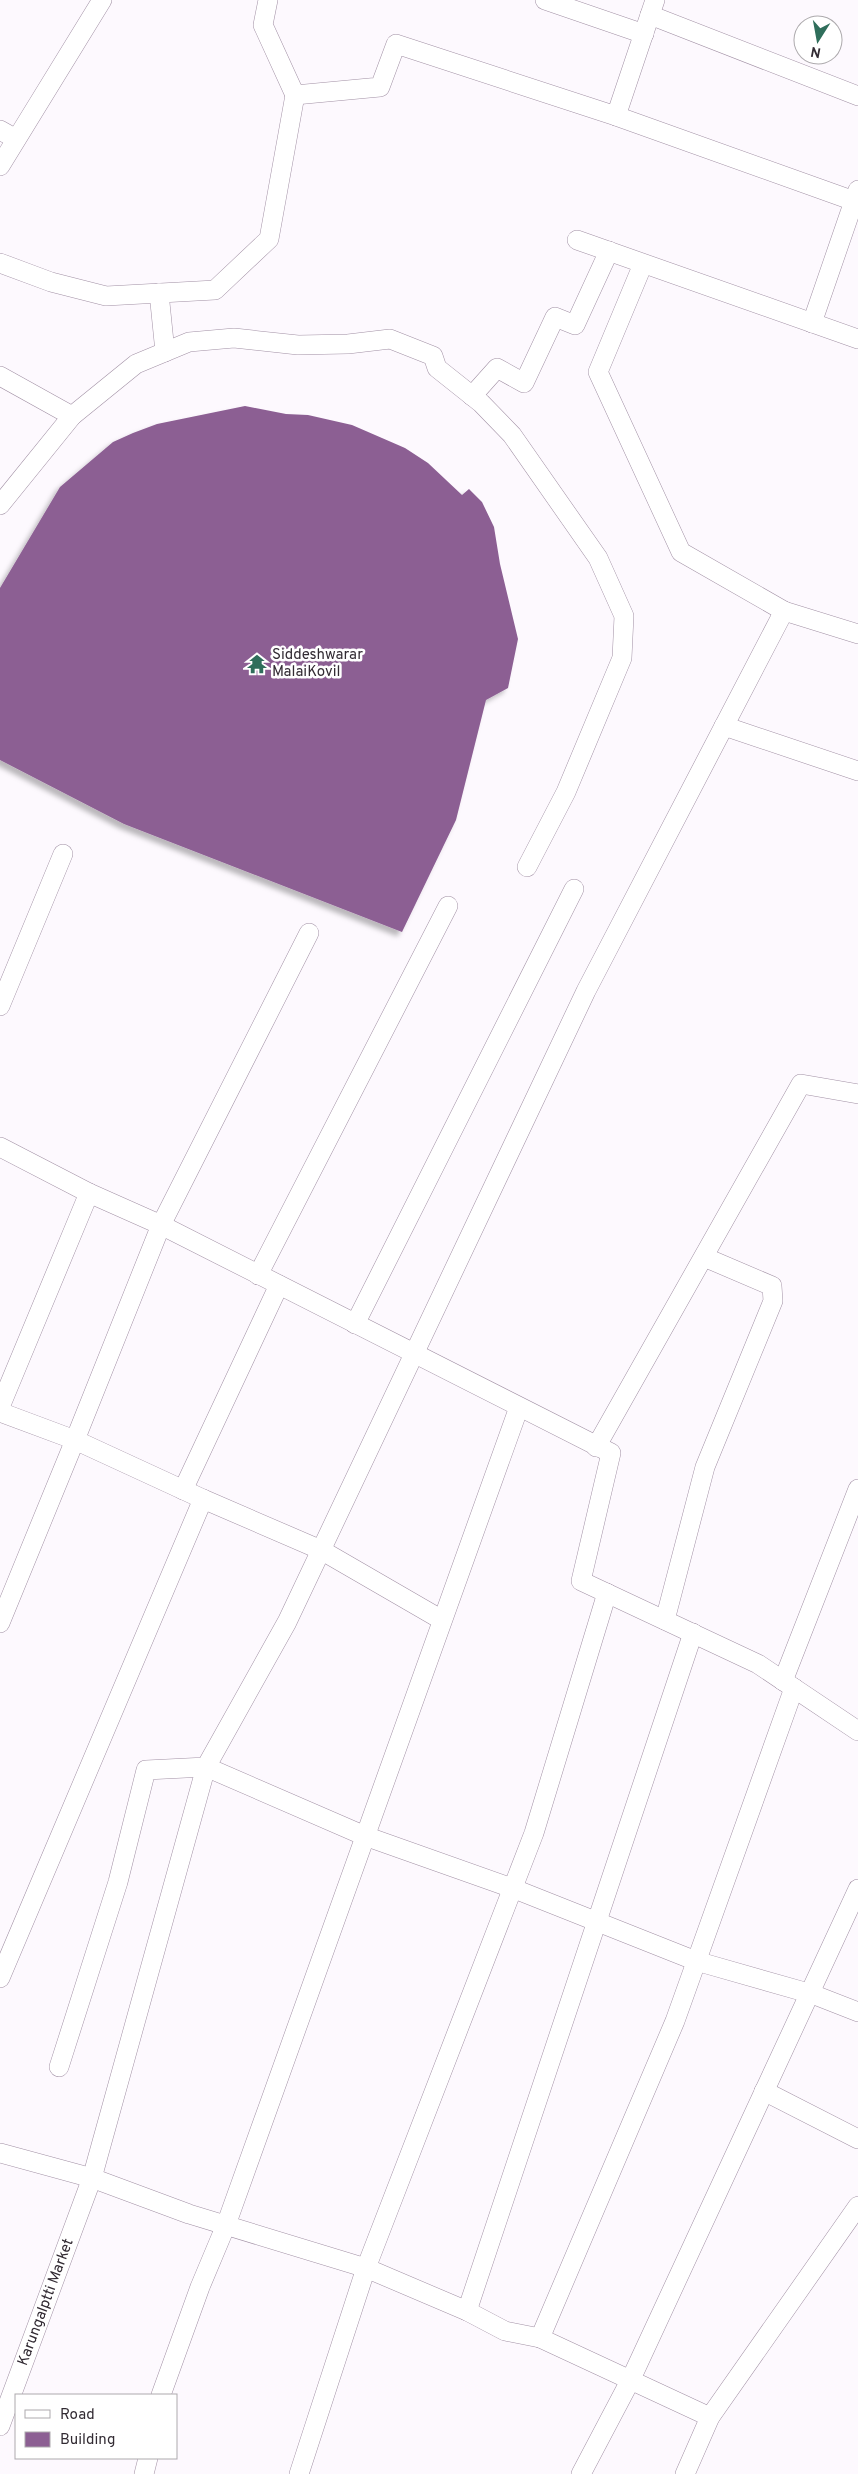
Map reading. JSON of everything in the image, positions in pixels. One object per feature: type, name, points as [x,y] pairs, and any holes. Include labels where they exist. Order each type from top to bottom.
[{"type":"street","points":[[0,166],[8,135],[102,0]]},
{"type":"street","points":[[0,263],[51,282],[106,296],[215,290],[270,239],[295,95],[263,25],[268,0]]},
{"type":"street","points":[[545,0],[644,34]]},
{"type":"street","points":[[616,116],[652,8],[858,96]]},
{"type":"street","points":[[295,95],[380,87],[396,44],[856,196],[812,324]]},
{"type":"street","points":[[577,240],[858,339]]},
{"type":"street","points":[[472,396],[497,368],[524,383],[555,316],[575,325],[609,251]]},
{"type":"street","points":[[643,264],[598,372],[681,552],[784,611],[858,634]]},
{"type":"street","points":[[159,293],[165,352]]},
{"type":"street","points":[[0,505],[72,416],[136,364],[189,342],[234,338],[298,345],[348,344],[390,339],[433,356],[437,368],[472,396],[512,435],[598,558],[624,616],[622,658],[566,792],[527,867]]},
{"type":"street","points":[[0,376],[72,416]]},
{"type":"street","name":"Karungalptti Market","points":[[0,2426],[92,2178],[206,1767],[287,1622],[586,991],[784,611]]},
{"type":"street","points":[[724,726],[858,771]]},
{"type":"street","points":[[0,1006],[63,854]]},
{"type":"street","points":[[355,1324],[574,889]]},
{"type":"street","points":[[258,1274],[448,906]]},
{"type":"street","points":[[0,1623],[76,1440],[160,1225],[309,933]]},
{"type":"street","points":[[596,1446],[801,1084],[858,1094]]},
{"type":"street","points":[[0,1147],[89,1193],[160,1225],[258,1274],[611,1453],[581,1581],[758,1664],[858,1731]]},
{"type":"street","points":[[0,1407],[89,1193]]},
{"type":"street","points":[[665,1620],[706,1468],[773,1301],[772,1286],[704,1257]]},
{"type":"street","points":[[183,1490],[279,1285]]},
{"type":"street","points":[[161,2394],[200,2287],[226,2225],[519,1407]]},
{"type":"street","points":[[0,1412],[76,1440],[203,1499],[321,1550],[442,1620]]},
{"type":"street","points":[[540,2338],[675,2021],[788,1684],[858,1489]]},
{"type":"street","points":[[0,1978],[203,1499]]},
{"type":"street","points":[[299,2474],[366,2268],[534,1832],[607,1593]]},
{"type":"street","points":[[467,2311],[692,1633]]},
{"type":"street","points":[[59,2067],[118,1882],[146,1770],[206,1767],[365,1836],[512,1888],[696,1961],[809,1994],[858,2012]]},
{"type":"street","points":[[581,2474],[630,2381],[858,1889]]},
{"type":"street","points":[[764,2091],[858,2139]]},
{"type":"street","points":[[0,2153],[92,2178],[188,2214],[366,2268],[467,2311],[505,2331],[540,2338],[710,2417]]},
{"type":"street","points":[[685,2474],[710,2417],[858,2206]]},
{"type":"street","points":[[144,2474],[148,2459]]},
{"type":"building","name":"Siddeshwarar MalaiKovil","points":[[245,406],[286,414],[308,415],[352,425],[405,448],[428,463],[462,495],[469,489],[482,502],[494,527],[500,564],[518,639],[508,688],[486,700],[456,820],[402,932],[124,824],[0,760],[0,588],[60,487],[113,442],[133,433],[157,424]]},
{"type":"place","name":"Siddeshwarar MalaiKovil","points":[[257,664]]}]
